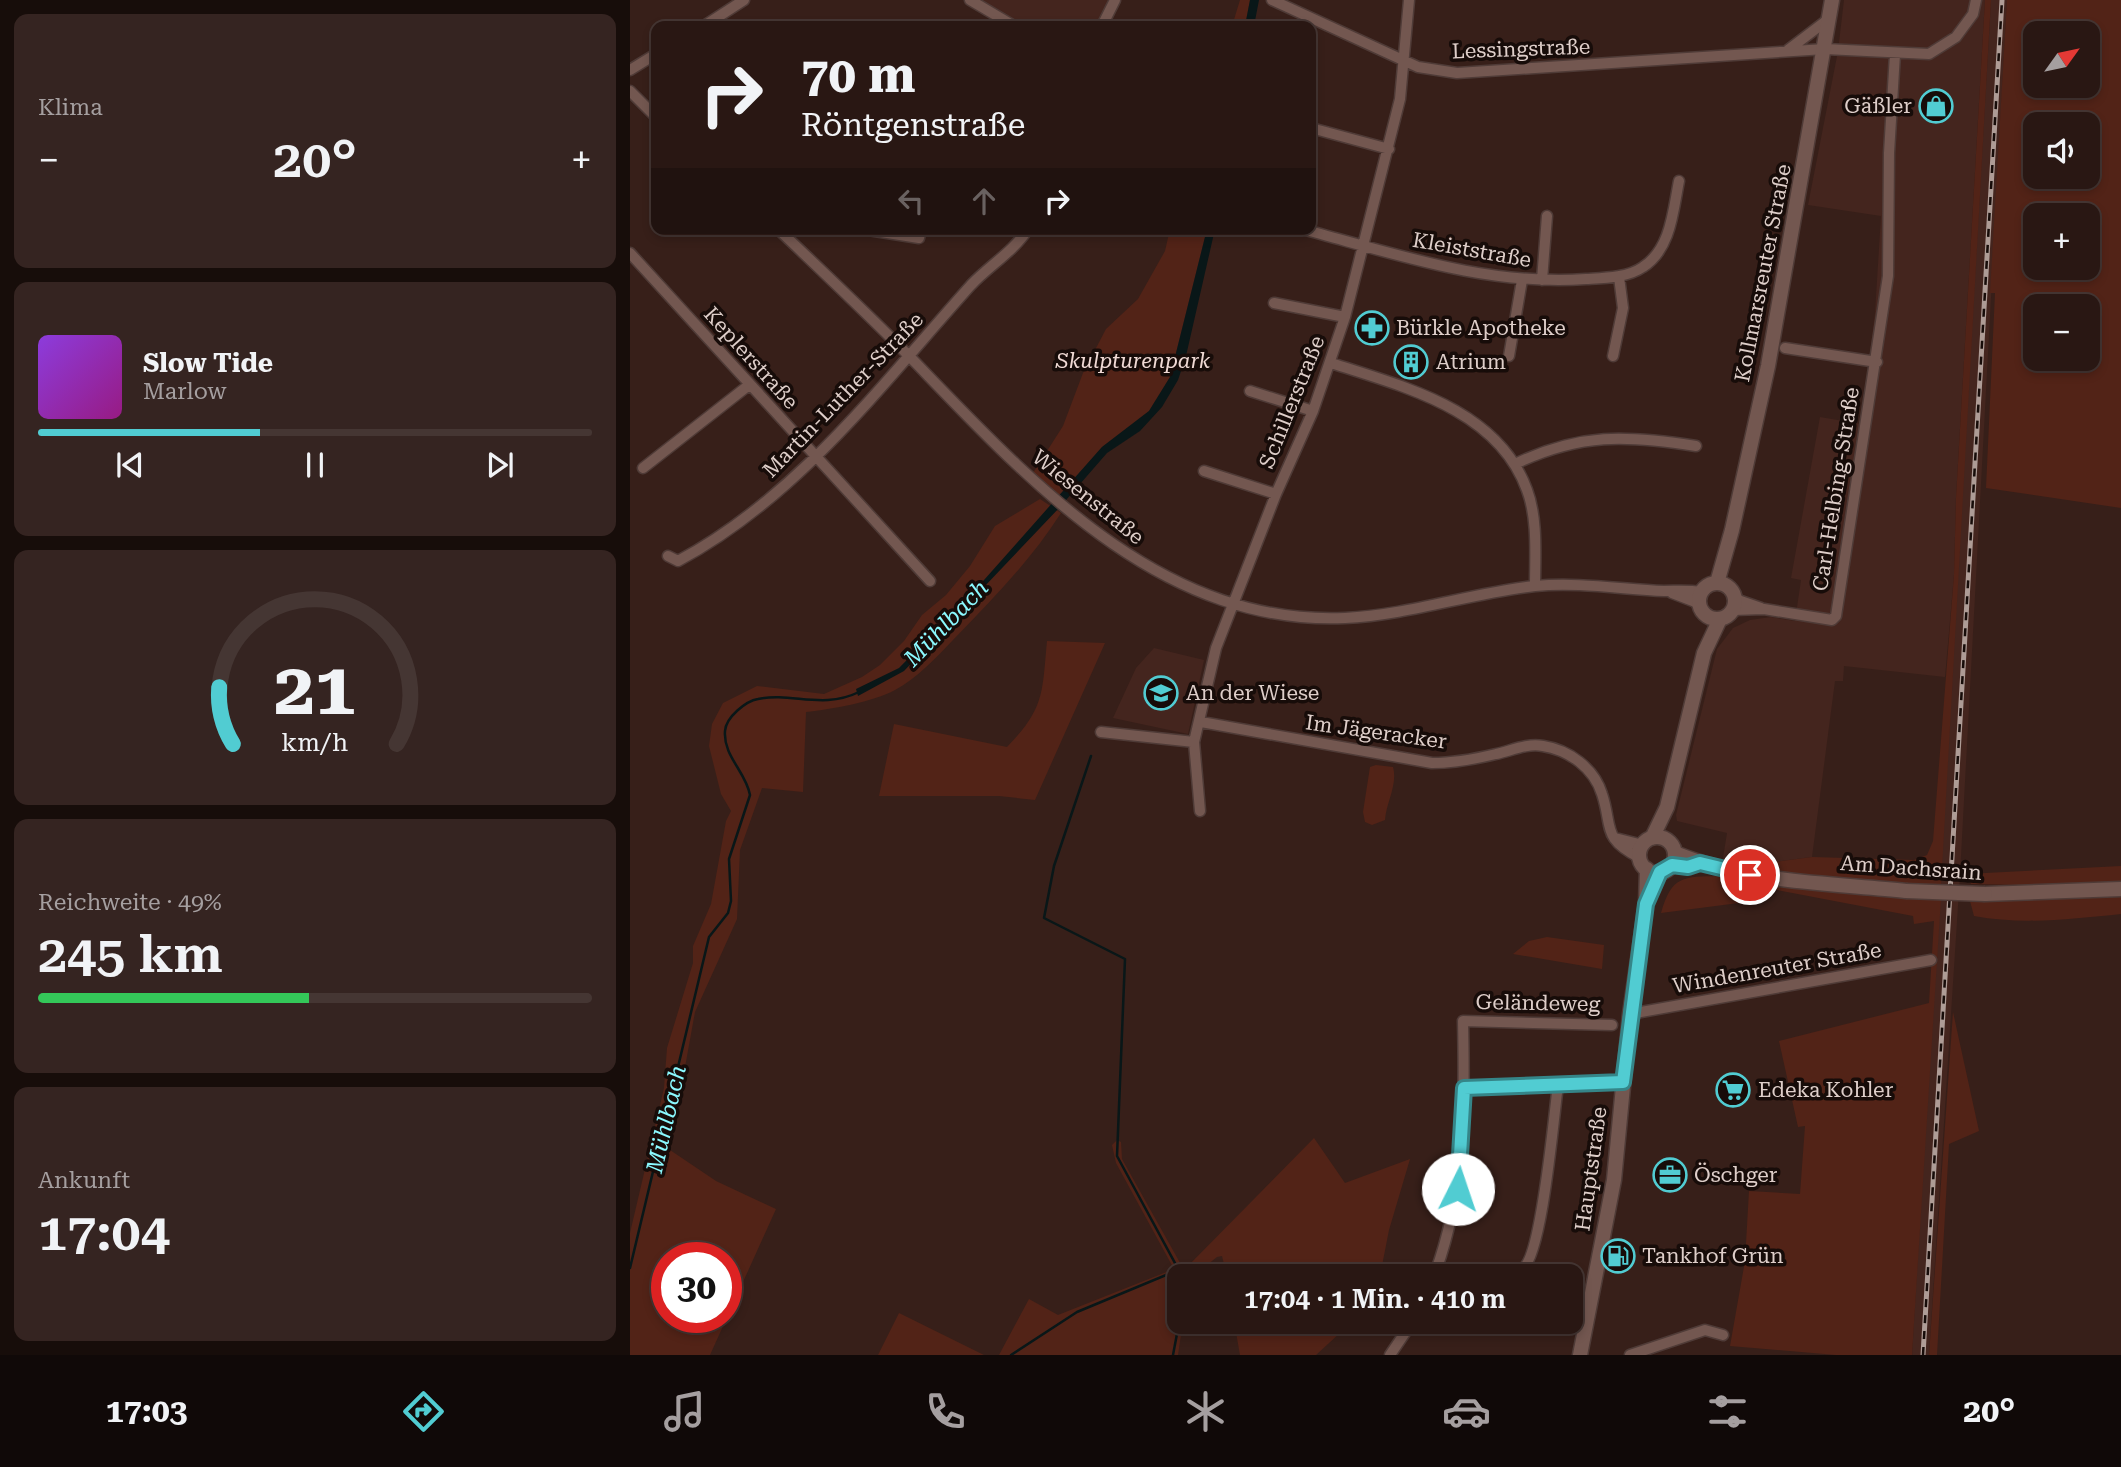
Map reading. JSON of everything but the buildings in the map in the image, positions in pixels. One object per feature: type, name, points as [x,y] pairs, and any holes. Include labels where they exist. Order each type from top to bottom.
[{"type":"main road","name":"Kollmarsreuter Straße","points":[[1721,584],[1768,366],[1832,0]]},
{"type":"main road","points":[[1657,855],[1714,618],[1734,605],[1721,584],[1707,585],[1700,598],[1714,618]]},
{"type":"main road","name":"Am Dachsrain","points":[[1657,855],[1688,867],[1700,863],[1750,875],[1906,891],[1985,894],[2121,889]]},
{"type":"main road","name":"Hauptstraße","points":[[1580,1355],[1614,1180],[1630,1014],[1646,904],[1657,855]]},
{"type":"street","points":[[712,21],[744,0]]},
{"type":"street","points":[[970,0],[1006,21]]},
{"type":"street","points":[[1104,21],[1115,0]]},
{"type":"street","name":"Lessingstraße","points":[[1272,0],[1402,61],[1428,70],[1457,73],[1825,49]]},
{"type":"street","name":"Schillerstraße","points":[[1200,811],[1194,742],[1201,722],[1216,648],[1276,494],[1313,411],[1345,317],[1400,99],[1409,0]]},
{"type":"street","points":[[1825,49],[1929,54],[1947,44],[1973,14],[1976,0]]},
{"type":"street","points":[[1786,52],[1830,18]]},
{"type":"street","name":"Carl-Helbing-Straße","points":[[1734,605],[1832,620],[1836,615],[1877,362],[1888,276],[1889,153],[1895,54]]},
{"type":"street","points":[[630,69],[651,57]]},
{"type":"street","points":[[630,90],[651,112]]},
{"type":"street","points":[[1316,129],[1389,149]]},
{"type":"street","name":"Kleiststraße","points":[[1316,233],[1444,268],[1522,280],[1619,277],[1642,269],[1668,237],[1679,181]]},
{"type":"street","points":[[1542,280],[1547,216]]},
{"type":"street","name":"Wiesenstraße","points":[[784,235],[995,444],[1066,509],[1123,553],[1171,580],[1232,604],[1299,618],[1342,618],[1535,586],[1610,585],[1700,598]]},
{"type":"street","points":[[901,235],[919,238],[920,235]]},
{"type":"street","name":"Martin-Luther-Straße","points":[[668,556],[678,561],[716,541],[748,518],[816,457],[974,282],[1022,235]]},
{"type":"street","name":"Keplerstraße","points":[[630,253],[930,581]]},
{"type":"street","points":[[1612,356],[1623,308],[1619,277]]},
{"type":"street","points":[[1508,356],[1522,280]]},
{"type":"street","points":[[1274,303],[1345,317]]},
{"type":"street","name":"Carl-Helbing-Straße","points":[[1785,348],[1877,362]]},
{"type":"street","points":[[1331,363],[1418,391],[1451,407],[1482,430],[1515,464],[1530,500],[1535,586]]},
{"type":"street","points":[[643,468],[750,385]]},
{"type":"street","points":[[1250,391],[1313,411]]},
{"type":"street","points":[[1515,464],[1550,447],[1591,440],[1634,437],[1696,446]]},
{"type":"street","points":[[1204,471],[1276,494]]},
{"type":"street","name":"Im Jägeracker","points":[[1201,722],[1432,763],[1455,762],[1520,747],[1541,745],[1574,757],[1588,771],[1603,795],[1608,827],[1615,838],[1657,855]]},
{"type":"street","points":[[1101,732],[1194,742]]},
{"type":"street","name":"Windenreuter Straße","points":[[1630,1014],[1931,960]]},
{"type":"street","name":"Geländeweg","points":[[1464,1088],[1462,1021],[1612,1025]]},
{"type":"street","points":[[1439,1264],[1450,1234],[1458,1189],[1464,1088],[1623,1082]]},
{"type":"street","points":[[1527,1264],[1531,1260],[1543,1201],[1558,1085]]},
{"type":"street","points":[[1630,1355],[1705,1330],[1723,1335]]},
{"type":"street","points":[[1390,1355],[1404,1334]]},
{"type":"shaded area","points":[[978,0],[1115,0],[1104,21],[1013,21]]},
{"type":"shaded area","points":[[1844,0],[1985,0],[1956,498],[1954,575],[1945,677],[1844,666],[1843,681],[1835,681],[1812,857],[1758,864],[1755,870],[1722,864],[1727,833],[1677,821],[1676,815],[1717,649],[1733,628],[1750,620],[1771,617],[1795,621],[1801,580],[1791,578],[1820,417],[1861,424],[1875,313],[1881,216],[1808,205],[1838,51]]},
{"type":"shaded area","points":[[1991,0],[2007,0],[1960,875],[1929,1355],[1912,1355]]},
{"type":"shaded area","name":"An der Wiese","points":[[1154,648],[1204,660],[1188,734],[1113,718],[1136,668]]},
{"type":"green space","points":[[1240,0],[1250,0],[1246,21],[1234,21]]},
{"type":"green space","points":[[1985,0],[1991,0],[1941,886],[1755,870],[1758,864],[1812,857],[1914,860],[1927,855],[1933,841],[1954,575],[1956,498]]},
{"type":"green space","points":[[2007,0],[2121,0],[2121,508],[1986,488],[1995,293],[1990,293]]},
{"type":"green space","name":"Skulpturenpark","points":[[1169,235],[1206,235],[1170,377],[1149,411],[1102,447],[1061,495],[1058,494],[1033,473],[1063,426],[1083,373],[1106,329],[1138,299],[1165,251]]},
{"type":"green space","points":[[1040,499],[1061,513],[1010,579],[940,654],[911,680],[875,698],[806,712],[803,792],[762,788],[740,850],[737,919],[695,1012],[670,1150],[716,1181],[776,1209],[742,1284],[742,1242],[651,1242],[651,1333],[720,1333],[710,1355],[630,1355],[630,1233],[664,1088],[667,1048],[693,963],[693,946],[711,904],[726,821],[731,811],[721,794],[709,746],[712,724],[723,703],[757,686],[824,694],[862,677],[880,665],[904,641],[922,615],[946,595],[970,566],[995,526]]},
{"type":"green space","points":[[1047,641],[1105,643],[1035,800],[999,796],[879,796],[894,724],[1007,747],[1035,710],[1042,687]]},
{"type":"green space","points":[[1370,767],[1393,767],[1394,780],[1385,820],[1372,825],[1365,822],[1363,812]]},
{"type":"green space","points":[[2121,866],[2121,882],[2075,886],[1971,884],[1966,874]]},
{"type":"green space","points":[[1719,876],[1941,898],[1912,1355],[1836,1355],[1730,1346],[1745,1261],[1749,1191],[1800,1194],[1805,1126],[1798,1127],[1779,1041],[1929,1003],[1934,921],[1914,924],[1913,916],[1772,889],[1770,899],[1661,913],[1670,891],[1681,881]]},
{"type":"green space","points":[[2121,897],[2121,914],[2048,920],[1974,916],[1970,901]]},
{"type":"green space","points":[[1547,937],[1604,945],[1602,969],[1513,954],[1529,941]]},
{"type":"green space","points":[[1953,1012],[1979,1131],[1949,1144],[1937,1355],[1929,1355]]},
{"type":"green space","points":[[1314,1138],[1345,1183],[1410,1159],[1389,1230],[1382,1264],[1224,1264],[1222,1256],[1208,1264],[1190,1264]]},
{"type":"green space","points":[[1117,1140],[1121,1142],[1122,1159],[1181,1264],[1171,1264],[1116,1163],[1112,1145]]},
{"type":"green space","points":[[1167,1272],[1167,1334],[1181,1334],[1178,1355],[999,1355],[1029,1299],[1058,1315]]},
{"type":"green space","points":[[899,1313],[984,1355],[878,1355]]},
{"type":"green space","points":[[1236,1334],[1339,1334],[1316,1355],[1240,1355]]},
{"type":"water","points":[[1250,0],[1259,0],[1255,21],[1246,21]]},
{"type":"water","points":[[1206,235],[1214,235],[1186,356],[1178,380],[1162,407],[1140,431],[1107,453],[1060,507],[904,671],[858,696],[856,689],[899,668],[968,598],[1102,447],[1149,411],[1170,377]]},
{"type":"waterway","name":"Mühlbach","points":[[630,1268],[709,937],[728,913],[731,901],[729,859],[750,795],[725,740],[726,726],[737,710],[758,699],[783,697],[833,700],[859,692]]},
{"type":"waterway","points":[[1091,756],[1054,866],[1044,918],[1125,959],[1117,1156],[1176,1264]]},
{"type":"waterway","points":[[1011,1355],[1077,1312],[1167,1275]]},
{"type":"waterway","points":[[1173,1355],[1177,1334]]},
{"type":"railway","points":[[1923,1355],[2002,0]]},
{"type":"place","name":"Gäßler","points":[[1936,106]]},
{"type":"place","name":"Bürkle Apotheke","points":[[1372,328]]},
{"type":"place","name":"Atrium","points":[[1411,362]]},
{"type":"place","name":"An der Wiese","points":[[1161,693]]},
{"type":"place","name":"Edeka Kohler","points":[[1733,1090]]},
{"type":"place","name":"Öschger","points":[[1670,1175]]},
{"type":"place","name":"Tankhof Grün","points":[[1618,1256]]},
{"type":"route","points":[[1458,1189],[1464,1088],[1623,1082],[1646,904],[1660,872],[1672,865],[1688,867],[1700,863],[1750,875]]}]
